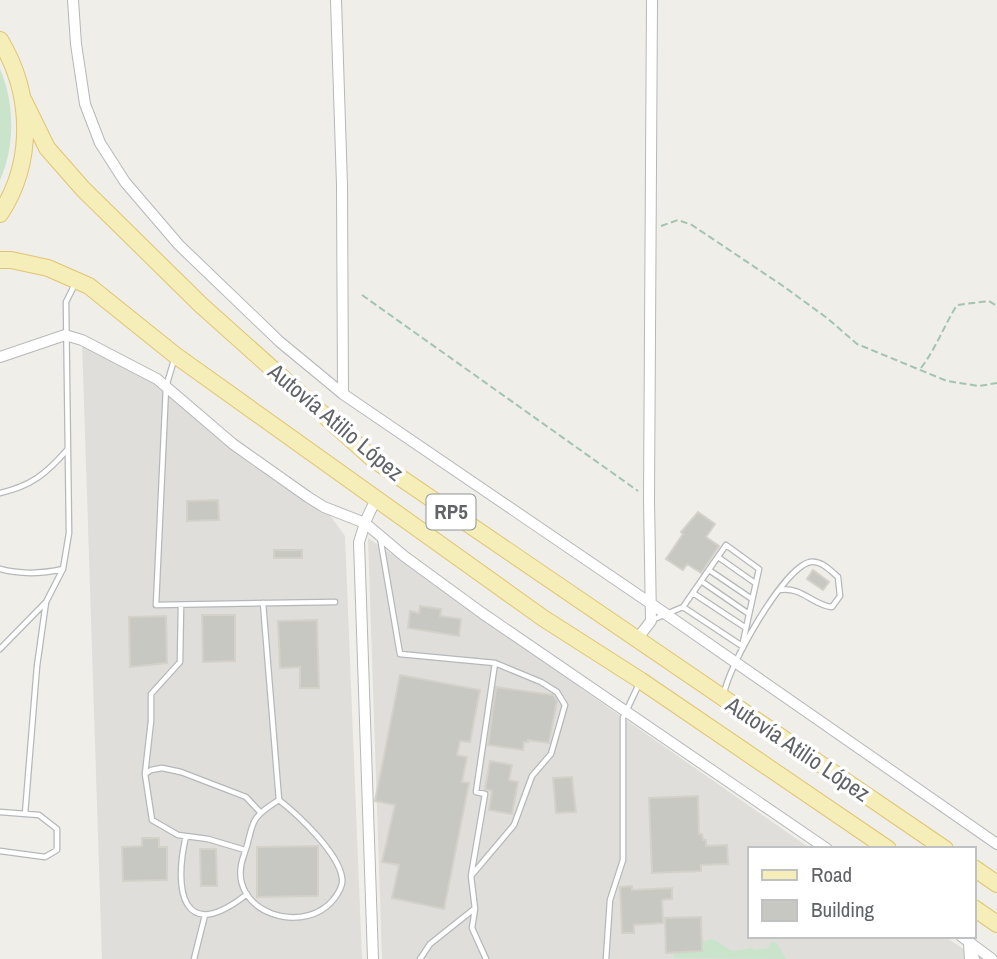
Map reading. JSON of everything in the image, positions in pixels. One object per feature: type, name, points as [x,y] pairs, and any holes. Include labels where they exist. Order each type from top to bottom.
[{"type":"main road","name":"Autovía Atilio López","points":[[0,40],[18,77],[24,101],[26,128],[16,181],[0,214]]},
{"type":"main road","name":"Autovía Atilio López","points":[[24,101],[47,148],[83,189],[201,304],[373,459],[942,847]]},
{"type":"main road","name":"Autovía Atilio López","points":[[0,260],[40,266],[89,286],[175,355],[543,618],[640,680],[884,847]]},
{"type":"main road","points":[[976,869],[997,884]]},
{"type":"main road","points":[[976,909],[997,924]]},
{"type":"street","points":[[73,0],[85,104],[100,143],[125,182],[198,262],[280,342],[343,394],[997,844]]},
{"type":"street","points":[[336,0],[342,185],[343,394]]},
{"type":"street","points":[[637,639],[651,621],[649,499],[652,0]]},
{"type":"street","points":[[0,357],[65,335],[82,340],[157,379],[233,444],[308,497],[324,507],[365,523],[404,556],[482,613],[824,847]]},
{"type":"street","points":[[373,959],[359,542],[376,499]]},
{"type":"street","points":[[965,939],[970,959]]},
{"type":"street","points":[[965,939],[992,959]]},
{"type":"lane","points":[[0,649],[46,602],[64,569],[69,533],[66,302],[77,280]]},
{"type":"lane","points":[[175,355],[166,387],[156,605],[335,602]]},
{"type":"lane","points":[[0,493],[22,488],[49,471],[67,450]]},
{"type":"lane","points":[[380,536],[400,654],[495,663],[541,682],[557,692],[565,705],[551,754],[532,776],[514,825],[471,876]]},
{"type":"lane","points":[[651,621],[683,607],[726,545],[759,569],[742,646]]},
{"type":"lane","points":[[718,557],[755,583]]},
{"type":"lane","points":[[724,698],[725,686],[742,646],[779,590],[791,575],[802,565],[812,561],[822,564],[838,577],[839,596],[832,607],[826,607],[789,588],[779,590]]},
{"type":"lane","points":[[0,569],[12,573],[42,574],[64,569]]},
{"type":"lane","points":[[709,570],[752,599]]},
{"type":"lane","points":[[701,581],[749,614]]},
{"type":"lane","points":[[693,593],[746,628]]},
{"type":"lane","points":[[25,814],[37,666],[46,602]]},
{"type":"lane","points":[[263,603],[279,800],[296,814],[327,849],[342,877],[341,888],[329,905],[302,918],[274,914],[254,904],[242,887],[239,877],[253,820],[279,800]]},
{"type":"lane","points":[[181,605],[180,662],[151,694],[145,774],[152,820],[178,835],[208,839],[245,850]]},
{"type":"lane","points":[[683,607],[742,646]]},
{"type":"lane","points":[[0,638],[10,638]]},
{"type":"lane","points":[[486,959],[472,928],[475,909],[471,876],[485,794],[476,792],[495,663]]},
{"type":"lane","points":[[606,959],[610,900],[623,860],[623,718],[640,680]]},
{"type":"lane","points":[[145,774],[150,770],[162,768],[181,772],[246,797],[261,813]]},
{"type":"lane","points":[[0,812],[39,815],[57,829],[57,850],[45,857],[0,851]]},
{"type":"lane","points":[[186,836],[181,859],[182,894],[190,909],[198,914],[216,914],[247,894]]},
{"type":"lane","points":[[420,959],[430,944],[475,909]]},
{"type":"lane","points":[[194,959],[205,915]]},
{"type":"lane","points":[[965,939],[977,959]]},
{"type":"path","points":[[651,245],[662,225],[678,220],[692,225],[783,286],[857,344],[947,380],[979,386],[997,383]]},
{"type":"path","points":[[362,295],[649,499]]},
{"type":"path","points":[[921,369],[957,305],[989,301],[997,306]]},
{"type":"shaded area","points":[[82,340],[157,379],[233,444],[324,507],[345,536],[362,959],[102,959]]},
{"type":"shaded area","points":[[368,538],[579,680],[579,687],[808,847],[748,847],[748,938],[947,938],[965,950],[965,959],[382,959]]},
{"type":"green space","points":[[0,69],[11,110],[11,139],[0,180]]},
{"type":"green space","points":[[713,939],[732,951],[768,948],[771,942],[777,943],[786,959],[673,958],[675,949]]},
{"type":"building","points":[[218,500],[219,520],[187,521],[187,501]]},
{"type":"building","points":[[698,512],[715,524],[706,537],[719,546],[701,573],[687,564],[683,570],[666,559],[683,534],[681,532]]},
{"type":"building","points":[[274,550],[302,550],[302,558],[274,558]]},
{"type":"building","points":[[813,570],[829,582],[823,590],[807,579]]},
{"type":"building","points":[[420,606],[441,609],[440,616],[461,619],[459,636],[408,628],[410,611],[419,613]]},
{"type":"building","points":[[202,615],[235,615],[235,661],[203,662]]},
{"type":"building","points":[[166,616],[167,663],[130,667],[129,617]]},
{"type":"building","points":[[317,620],[319,688],[300,688],[300,667],[280,668],[278,621]]},
{"type":"building","points":[[400,675],[480,690],[470,742],[460,741],[457,755],[467,757],[462,782],[469,783],[444,909],[392,898],[399,865],[382,862],[395,805],[375,801]]},
{"type":"building","points":[[496,687],[553,695],[557,701],[549,743],[528,740],[524,742],[523,750],[488,745]]},
{"type":"building","points":[[490,761],[512,765],[509,780],[518,782],[512,814],[489,810],[492,791],[485,789]]},
{"type":"building","points":[[572,777],[576,812],[556,813],[553,778]]},
{"type":"building","points":[[698,796],[699,834],[706,840],[706,846],[727,845],[728,864],[701,865],[701,871],[652,873],[649,798]]},
{"type":"building","points":[[142,838],[159,838],[159,847],[167,847],[167,880],[123,881],[122,847],[142,846]]},
{"type":"building","points":[[318,846],[318,896],[257,897],[257,847]]},
{"type":"building","points":[[200,849],[216,849],[217,886],[201,886]]},
{"type":"building","points":[[632,886],[632,890],[672,888],[672,899],[662,900],[663,923],[634,925],[634,933],[622,933],[620,887]]},
{"type":"building","points":[[701,917],[702,951],[666,953],[665,918]]}]
